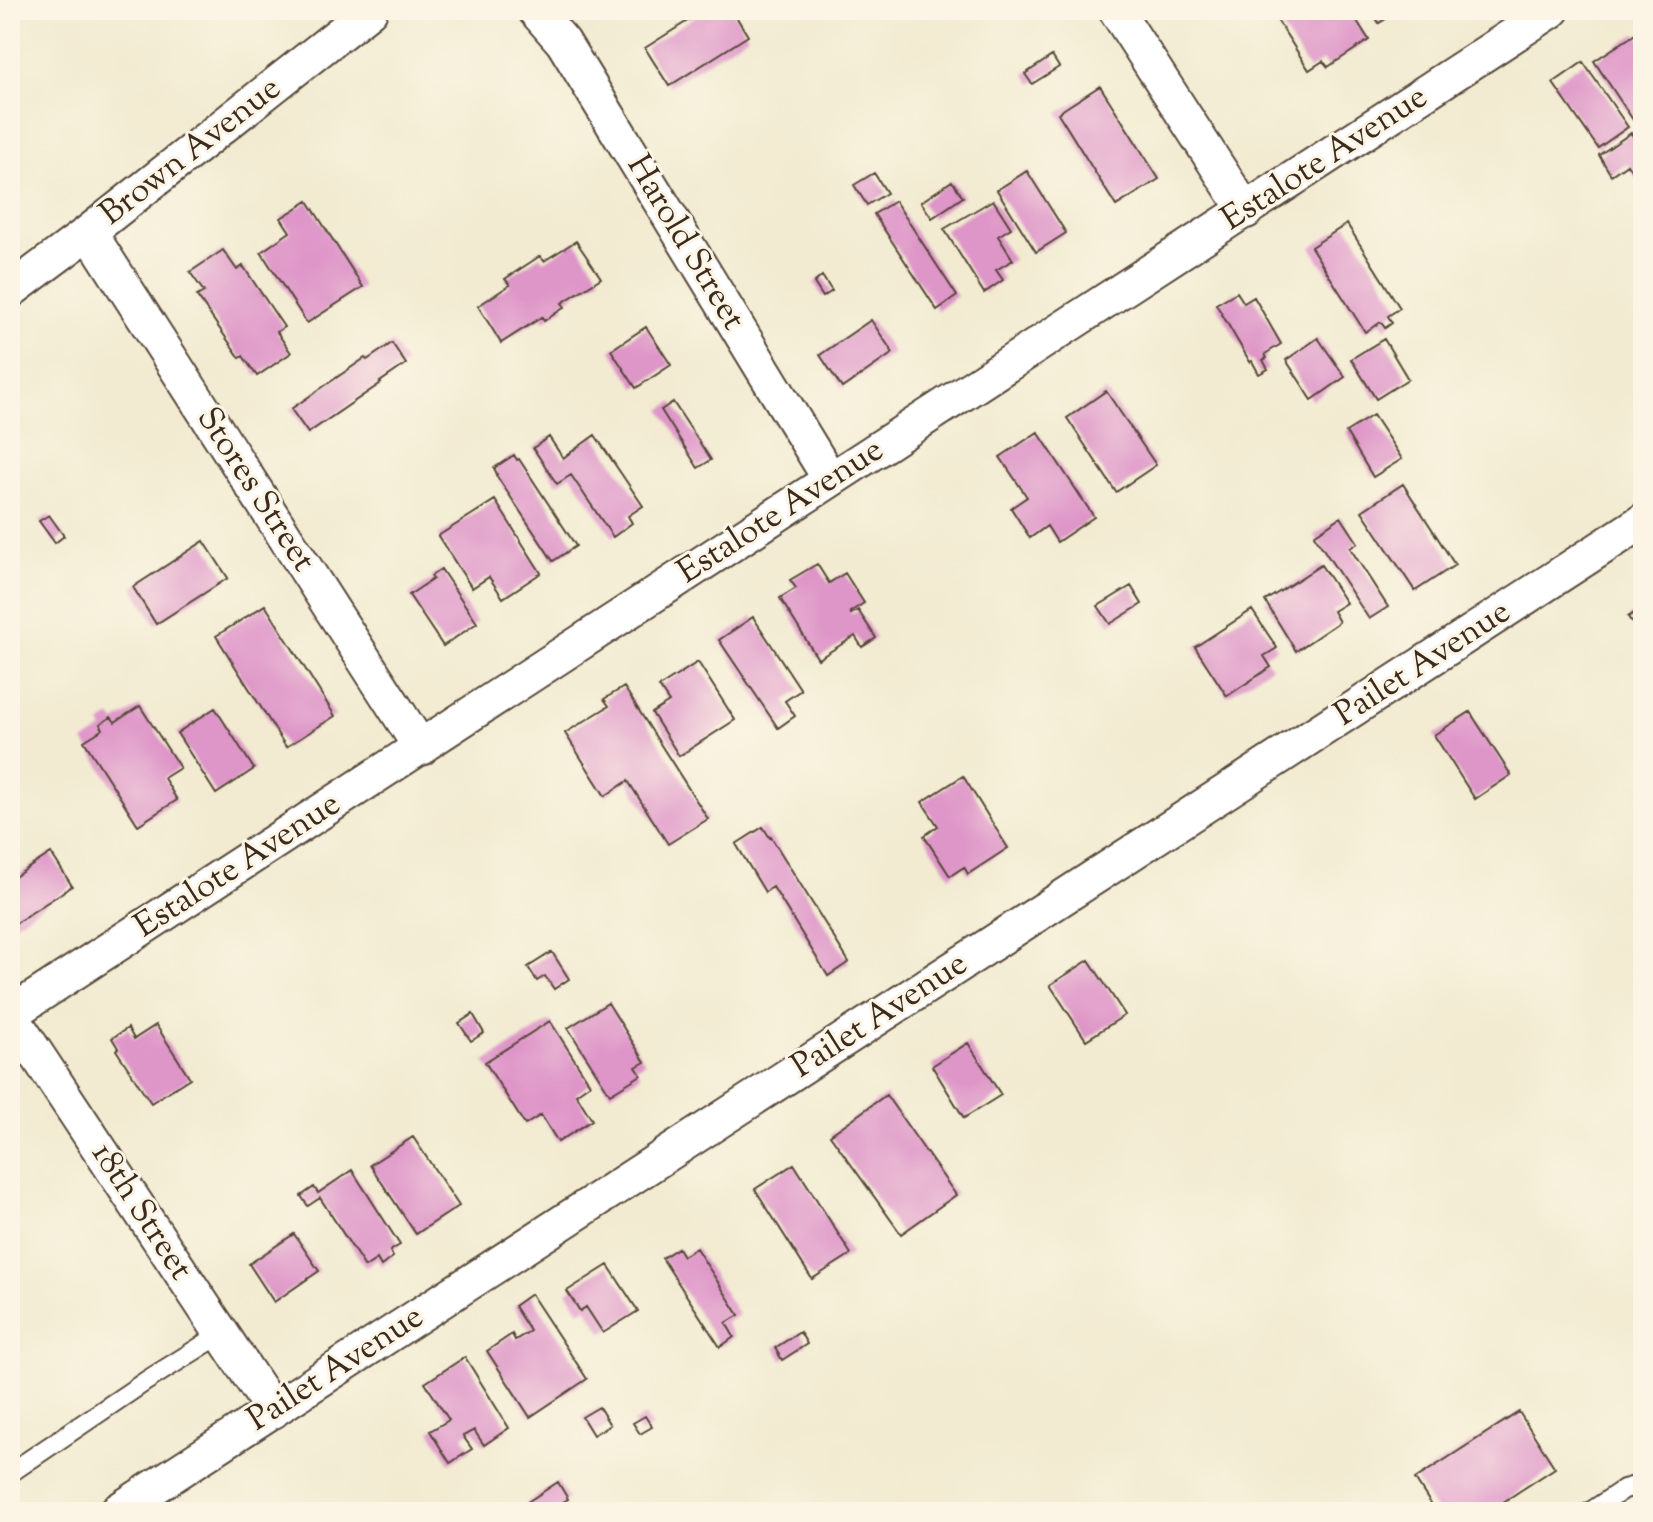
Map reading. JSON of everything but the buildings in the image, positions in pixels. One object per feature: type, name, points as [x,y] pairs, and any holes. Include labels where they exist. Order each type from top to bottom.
[{"type":"street","name":"Brown Avenue","points":[[10,291],[370,10]]},
{"type":"street","name":"Harold Street","points":[[535,10],[563,42],[830,479]]},
{"type":"street","points":[[1116,10],[1246,211]]},
{"type":"street","name":"Estalote Avenue","points":[[10,1014],[1552,10]]},
{"type":"street","name":"Stores Street","points":[[89,232],[421,748]]},
{"type":"street","name":"Pailet Avenue","points":[[116,1512],[1643,521]]},
{"type":"street","name":"18th Street","points":[[10,1014],[273,1411]]},
{"type":"lane","points":[[10,1473],[221,1334]]},
{"type":"lane","points":[[1590,1512],[1624,1489],[1643,1484]]}]
